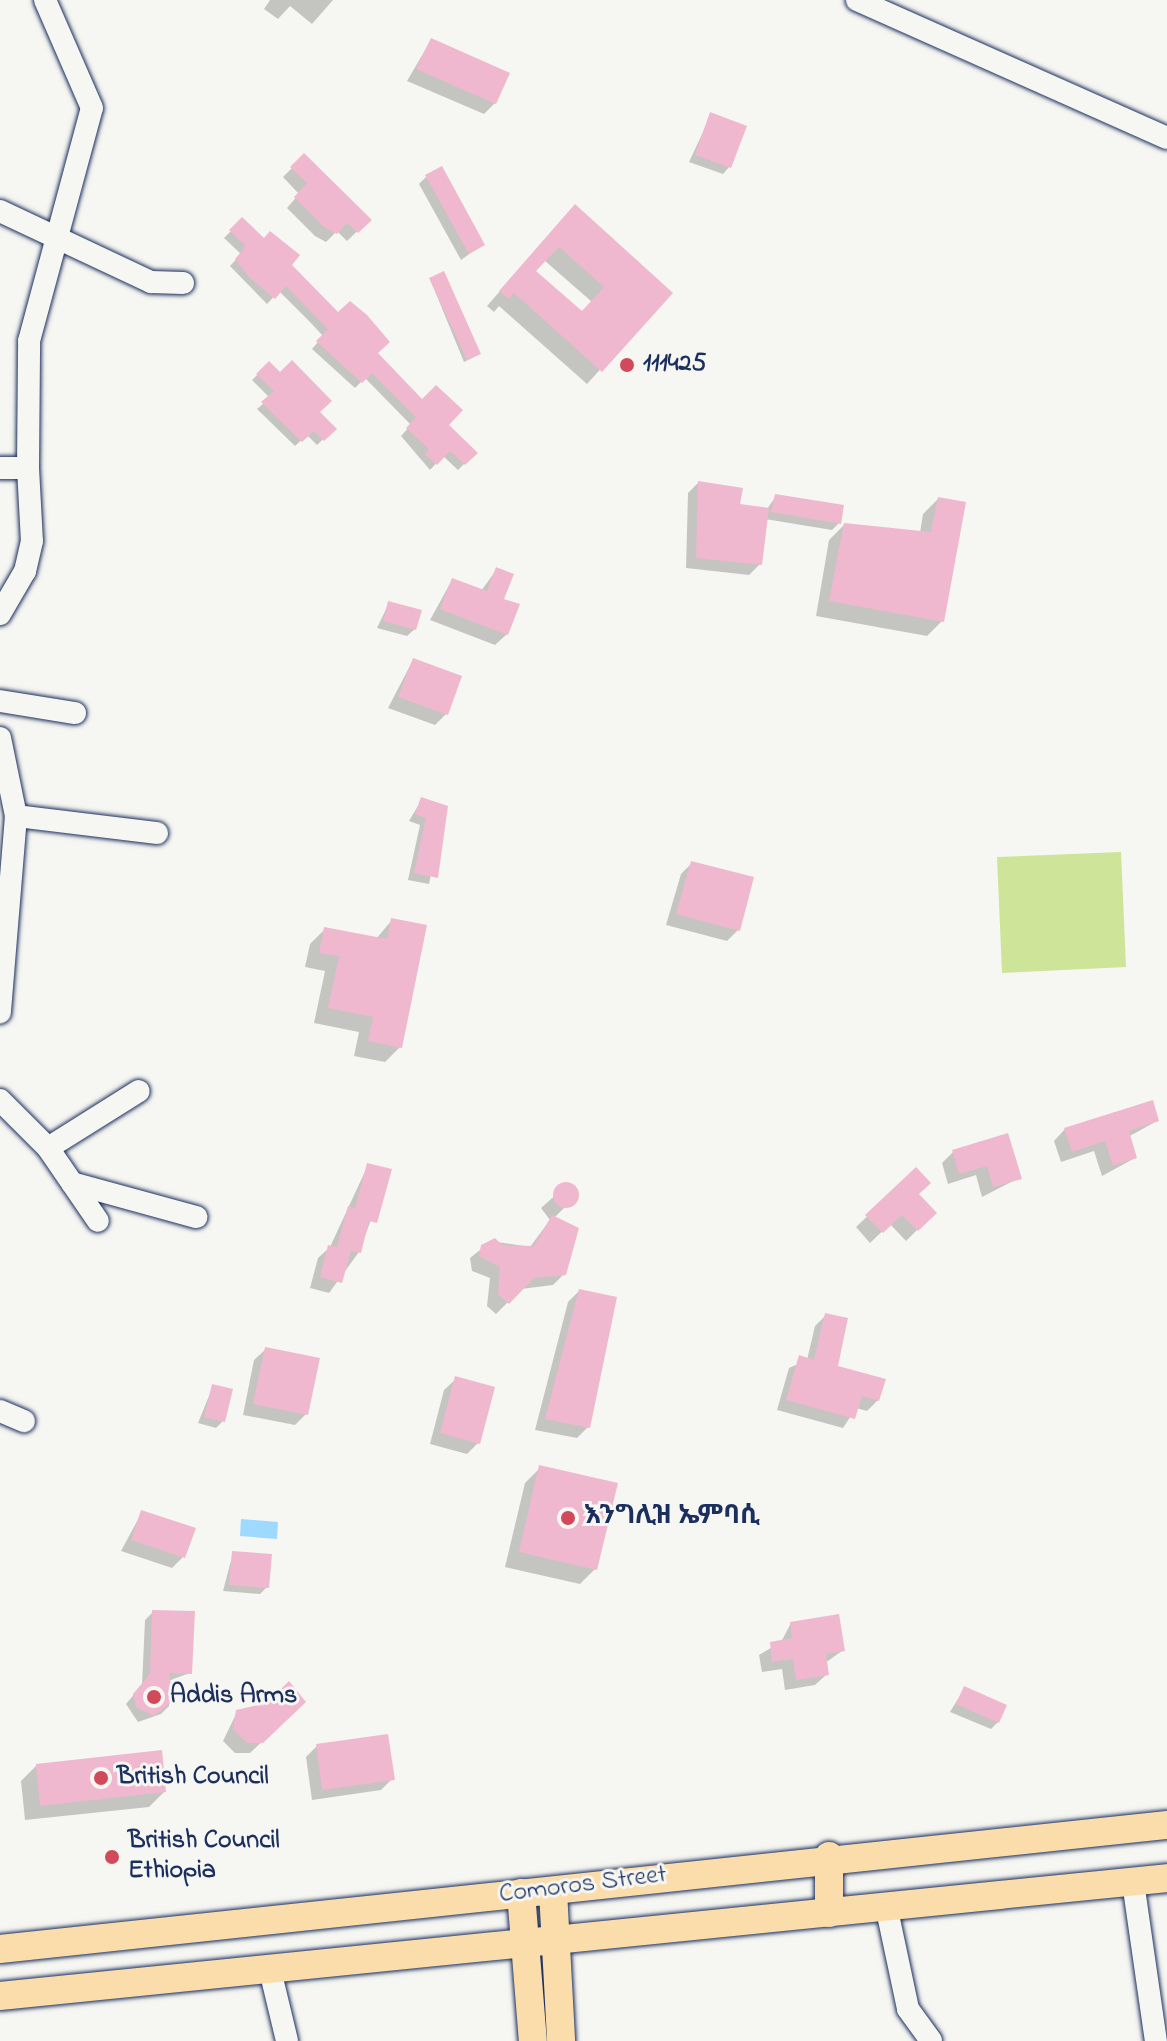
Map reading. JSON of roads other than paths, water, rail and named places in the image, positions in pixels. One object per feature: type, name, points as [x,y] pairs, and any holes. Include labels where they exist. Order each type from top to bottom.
[{"type":"main road","name":"Comoros Street","points":[[0,1949],[553,1891],[829,1856],[1167,1825]]},
{"type":"main road","points":[[829,1856],[829,1913]]},
{"type":"main road","name":"Comoros Street","points":[[0,1996],[31,1996],[829,1913],[887,1910],[1167,1878]]},
{"type":"main road","points":[[553,1891],[561,2041]]},
{"type":"main road","points":[[521,1893],[533,2041]]},
{"type":"main road","points":[[0,2006],[31,1996]]},
{"type":"street","points":[[0,614],[31,555],[29,341],[92,108],[45,0]]},
{"type":"street","points":[[857,0],[1167,138]]},
{"type":"street","points":[[0,211],[151,282],[183,283]]},
{"type":"street","points":[[0,468],[28,468]]},
{"type":"street","points":[[0,701],[75,713]]},
{"type":"street","points":[[0,738],[16,816],[0,1012]]},
{"type":"street","points":[[16,816],[157,833]]},
{"type":"street","points":[[48,1148],[139,1091]]},
{"type":"street","points":[[0,1100],[48,1148],[98,1221]]},
{"type":"street","points":[[72,1183],[196,1217]]},
{"type":"street","points":[[0,1411],[24,1421]]},
{"type":"street","points":[[1133,1882],[1156,2041]]},
{"type":"street","points":[[887,1910],[908,2009],[931,2041]]},
{"type":"street","points":[[270,1970],[287,2041]]},
{"type":"water","points":[[241,1519],[278,1522],[277,1539],[240,1536]]},
{"type":"place","name":"111425","points":[[627,365]]},
{"type":"place","name":"እንግሊዝ ኤምባሲ","points":[[568,1518]]},
{"type":"place","name":"Addis Arms","points":[[154,1697]]},
{"type":"place","name":"British Council","points":[[101,1778]]},
{"type":"place","name":"British Council Ethiopia","points":[[112,1857]]}]
